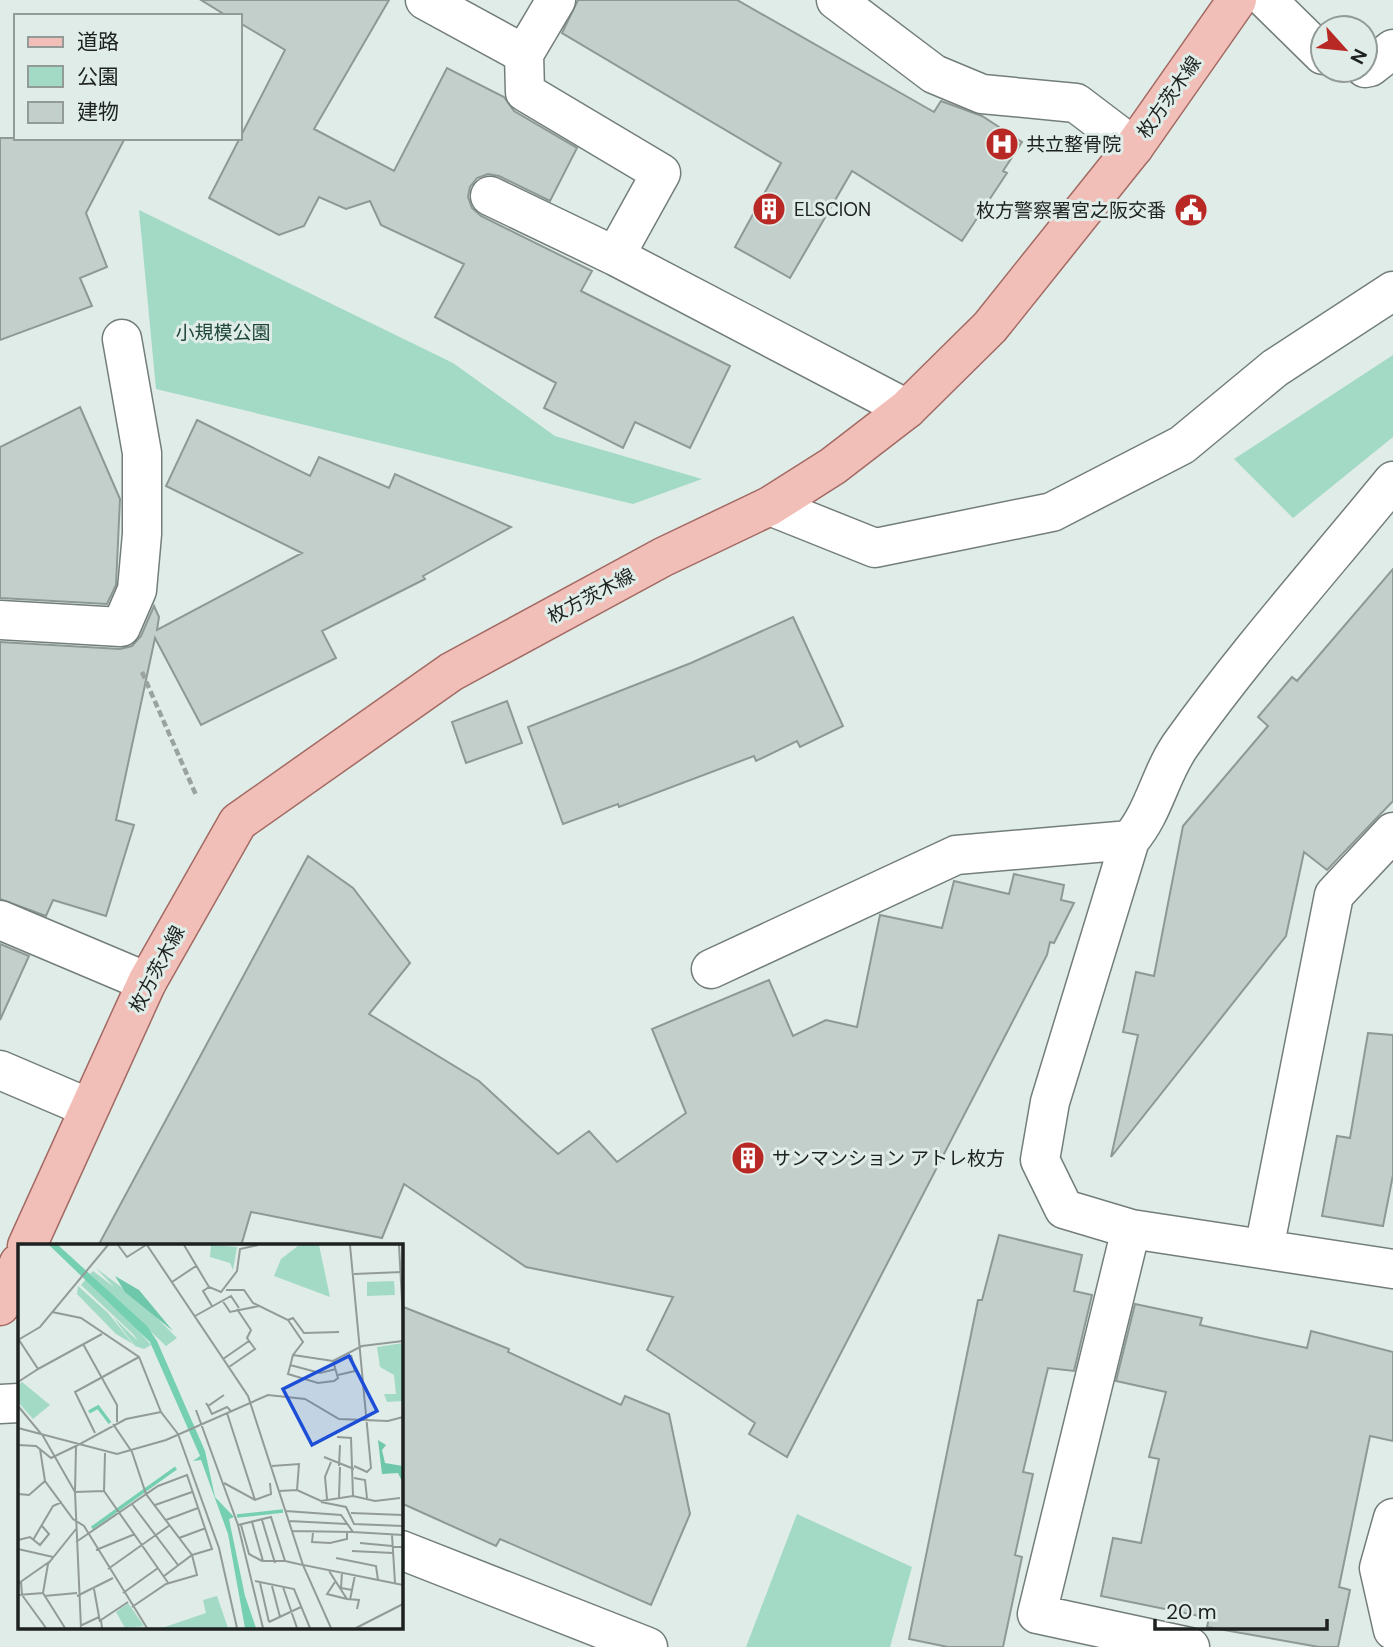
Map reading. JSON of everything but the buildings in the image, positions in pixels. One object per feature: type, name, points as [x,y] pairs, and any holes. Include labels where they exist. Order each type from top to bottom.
[{"type":"main road","name":"枚方茨木線","points":[[28,1244],[147,982],[238,821],[452,672],[663,557],[770,506],[833,466],[908,409],[990,327],[1134,147],[1237,0]]},
{"type":"main road","points":[[0,1306],[18,1265]]},
{"type":"street","points":[[425,0],[524,54]]},
{"type":"street","points":[[556,0],[524,54],[525,92],[660,173],[615,256]]},
{"type":"street","points":[[836,0],[934,74],[982,94],[1076,103],[1134,147]]},
{"type":"street","points":[[1268,0],[1309,41]]},
{"type":"street","points":[[1379,60],[1393,49]]},
{"type":"street","points":[[490,196],[615,256],[908,409]]},
{"type":"street","points":[[770,506],[875,548],[1052,512],[1182,445],[1275,368],[1393,291]]},
{"type":"street","points":[[0,620],[121,627],[137,590],[142,534],[142,453],[122,340]]},
{"type":"street","points":[[1393,481],[1214,698],[1174,754],[1145,822],[1130,841],[1050,1102],[1040,1160],[1064,1209],[1131,1229],[1393,1269]]},
{"type":"street","points":[[1264,1249],[1334,895],[1393,832]]},
{"type":"street","points":[[711,969],[956,855],[1130,841]]},
{"type":"street","points":[[0,920],[147,982]]},
{"type":"street","points":[[0,1070],[89,1108]]},
{"type":"street","points":[[1131,1229],[1037,1614],[1190,1647]]},
{"type":"street","points":[[0,1404],[18,1403]]},
{"type":"street","points":[[1393,1518],[1379,1568],[1393,1630]]},
{"type":"street","points":[[402,1550],[648,1647]]},
{"type":"path","points":[[121,627],[199,803]]},
{"type":"green space","name":"小規模公園","points":[[139,210],[453,363],[555,436],[702,479],[633,504],[156,389]]},
{"type":"green space","points":[[1393,355],[1393,437],[1293,518],[1234,459]]},
{"type":"green space","points":[[797,1514],[912,1567],[890,1647],[746,1647]]},
{"type":"place","name":"共立整骨院","points":[[1002,144]]},
{"type":"place","name":"ELSCION","points":[[769,209]]},
{"type":"place","name":"枚方警察署宮之阪交番","points":[[1191,210]]},
{"type":"place","name":"サンマンション アトレ枚方","points":[[748,1158]]}]
